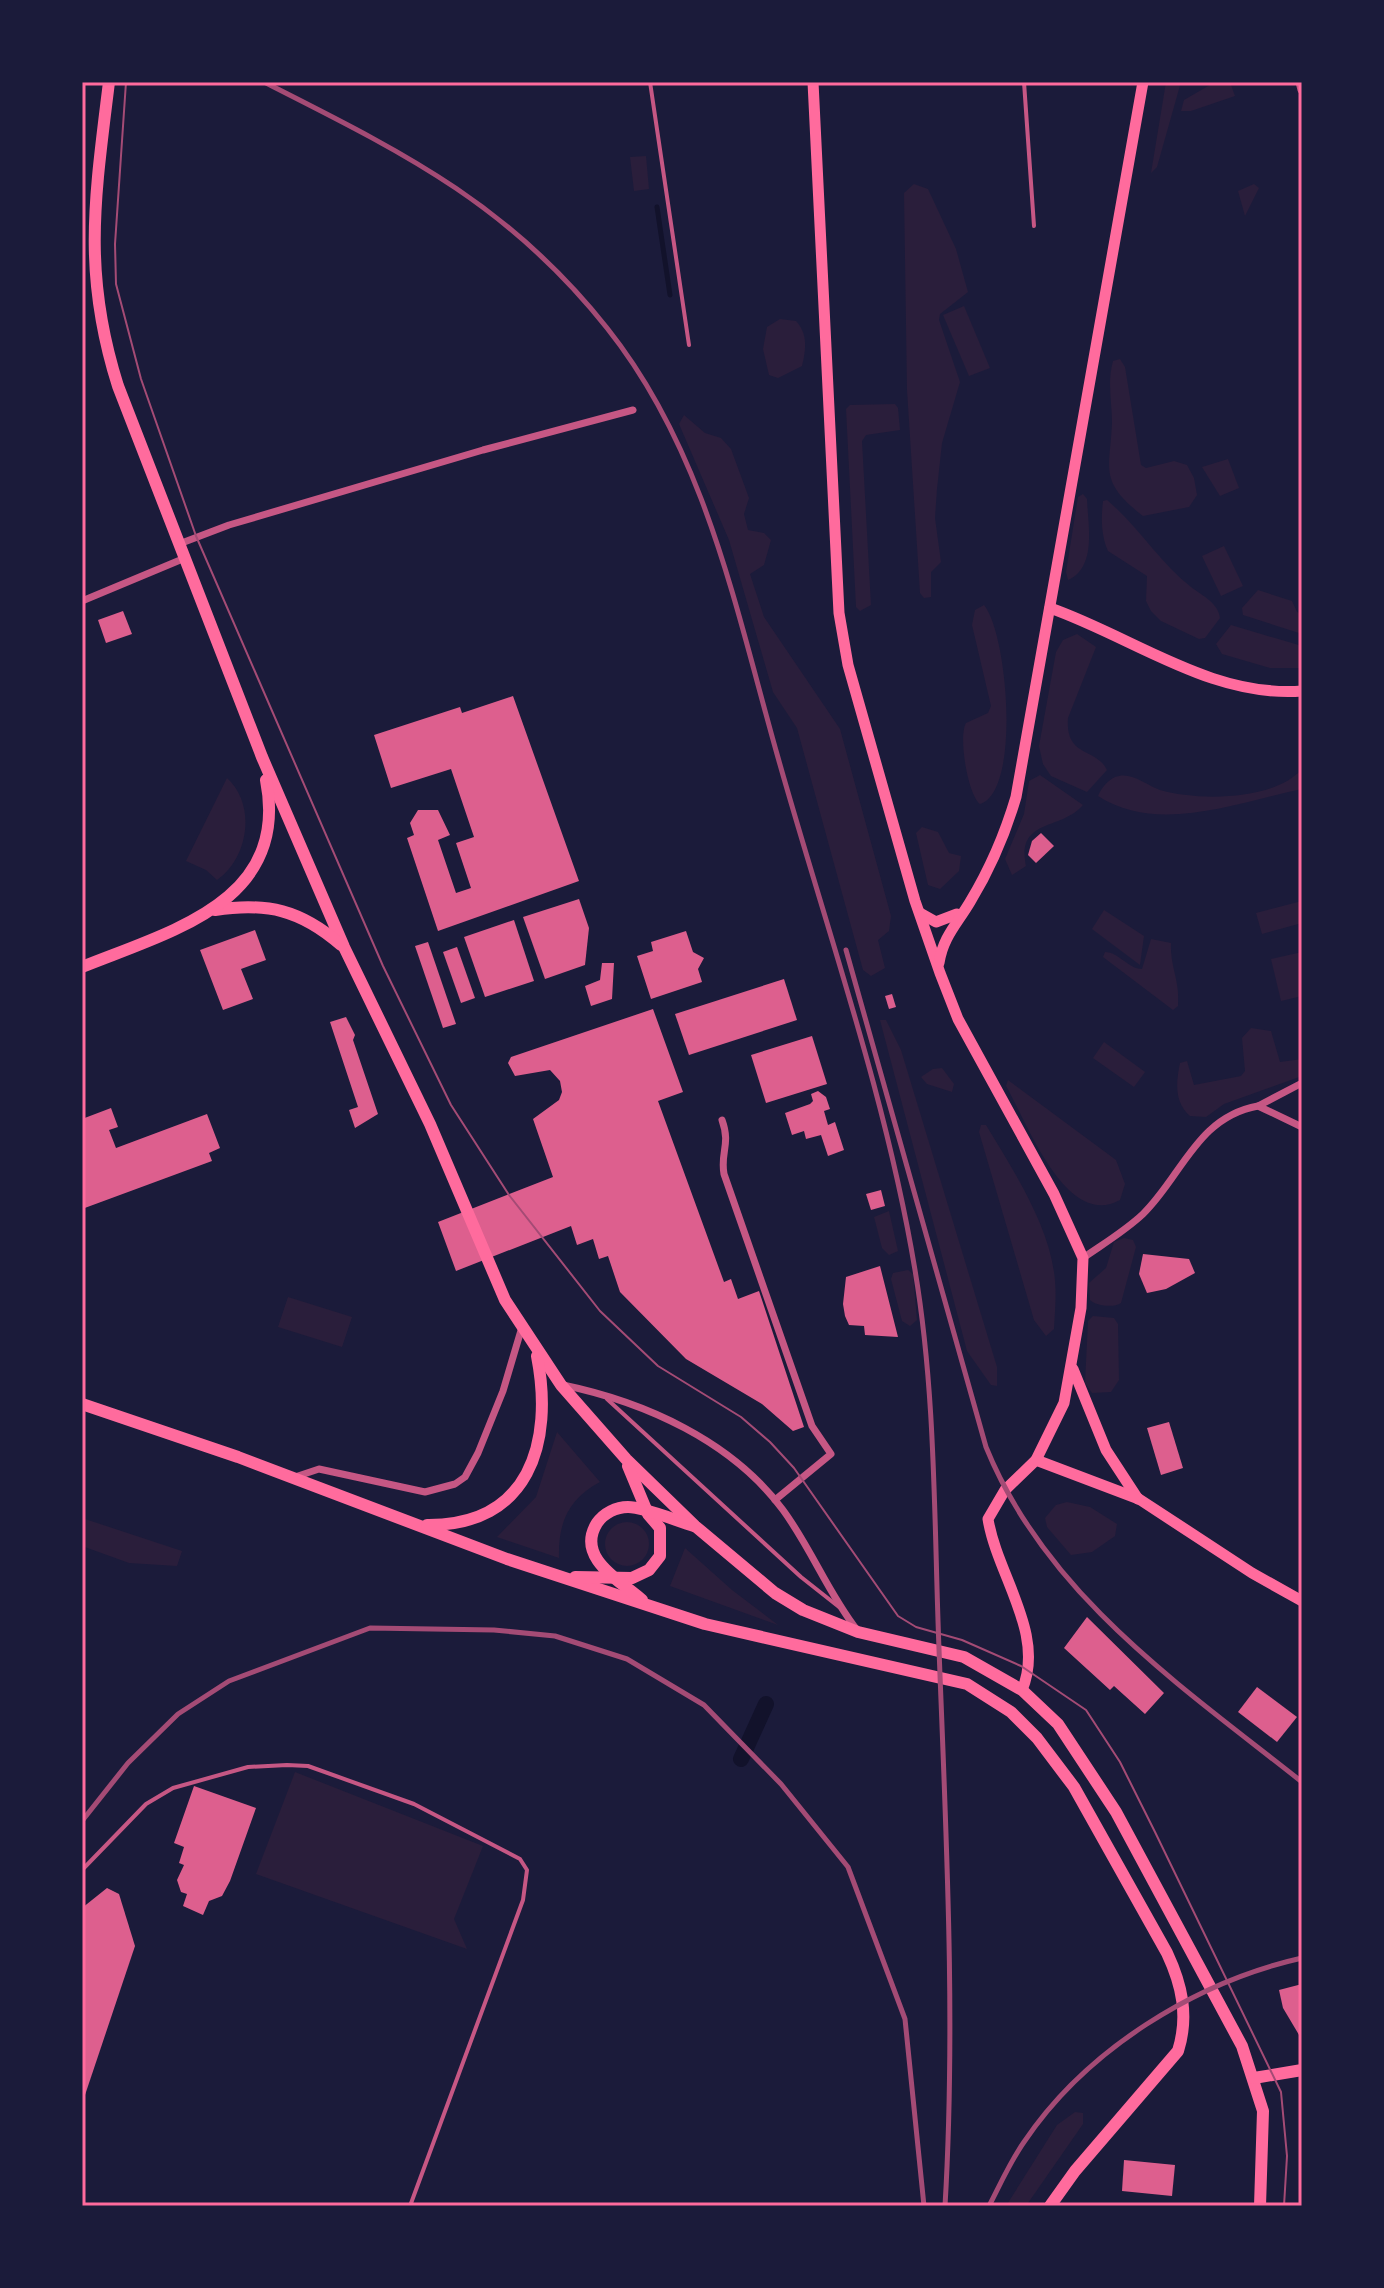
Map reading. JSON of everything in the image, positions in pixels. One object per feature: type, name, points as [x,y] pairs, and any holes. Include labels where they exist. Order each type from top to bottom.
[{"type":"main road","points":[[109,82],[92,225],[98,310],[118,386],[262,757],[344,947],[430,1124],[505,1300],[561,1385],[626,1459],[695,1526],[775,1593],[803,1610],[858,1632],[964,1657],[1022,1690],[1058,1724],[1092,1772],[1221,2005],[1254,2078],[1263,2111],[1260,2206]]},
{"type":"main road","points":[[813,82],[841,628],[919,912],[938,968],[958,1019],[1054,1194],[1083,1258],[1081,1308],[1073,1369],[1064,1403],[1036,1460],[994,1504],[988,1519],[1030,1646],[1030,1671],[1022,1690]]},
{"type":"main road","points":[[938,968],[948,932],[967,906],[1000,845],[1016,797],[1143,82]]},
{"type":"main road","points":[[1050,608],[1172,663],[1240,686],[1258,691],[1302,691]]},
{"type":"main road","points":[[214,910],[257,868],[269,834],[270,797],[262,757]]},
{"type":"main road","points":[[82,967],[214,910],[243,906],[285,910],[318,925],[344,947]]},
{"type":"main road","points":[[919,912],[930,922],[943,922],[967,906]]},
{"type":"main road","points":[[415,1525],[470,1522],[503,1505],[515,1493],[536,1453],[543,1414],[536,1348]]},
{"type":"main road","points":[[1073,1369],[1106,1450],[1139,1499]]},
{"type":"main road","points":[[82,1404],[647,1605],[723,1629],[967,1684],[1011,1712],[1037,1738],[1074,1787],[1179,1979],[1185,2029],[1178,2051],[1075,2171],[1050,2206]]},
{"type":"main road","points":[[569,1578],[613,1575],[632,1578],[656,1564],[663,1537],[648,1514],[626,1459]]},
{"type":"main road","points":[[1036,1460],[1139,1499],[1252,1573],[1302,1601]]},
{"type":"main road","points":[[647,1605],[600,1566],[593,1552],[592,1536],[598,1521],[610,1511],[625,1507],[695,1526]]},
{"type":"main road","points":[[1254,2078],[1302,2070]]},
{"type":"street","points":[[1300,82],[1302,90]]},
{"type":"street","points":[[179,544],[229,525],[483,450],[633,410]]},
{"type":"street","points":[[82,601],[185,558]]},
{"type":"street","points":[[1083,1258],[1144,1213],[1197,1141],[1230,1115],[1258,1106],[1302,1083]]},
{"type":"street","points":[[1258,1106],[1302,1127]]},
{"type":"street","points":[[722,1120],[728,1145],[723,1160],[724,1174],[812,1426],[831,1454],[775,1500]]},
{"type":"street","points":[[293,1478],[319,1469],[425,1492],[455,1484],[465,1477],[478,1453],[522,1327]]},
{"type":"street","points":[[561,1385],[599,1393],[668,1418],[751,1476],[775,1500],[840,1608],[858,1632]]},
{"type":"lane","points":[[650,82],[689,345]]},
{"type":"lane","points":[[1024,82],[1034,226]]},
{"type":"lane","points":[[599,1393],[644,1430],[801,1577],[840,1608]]},
{"type":"lane","points":[[82,1870],[146,1804],[173,1788],[248,1767],[287,1765],[308,1766],[414,1804],[520,1859],[527,1870],[523,1900],[410,2206]]},
{"type":"shaded area","points":[[1166,82],[1181,82],[1157,167],[1151,173]]},
{"type":"shaded area","points":[[1215,82],[1230,82],[1235,96],[1191,111],[1181,111],[1184,100]]},
{"type":"shaded area","points":[[646,156],[649,189],[634,191],[630,157]]},
{"type":"shaded area","points":[[914,184],[928,189],[956,249],[968,292],[940,314],[939,320],[960,382],[942,443],[937,489],[935,518],[941,562],[931,572],[931,597],[924,598],[920,593],[907,390],[904,193]]},
{"type":"shaded area","points":[[1254,184],[1259,188],[1245,216],[1238,191]]},
{"type":"shaded area","points":[[964,306],[990,368],[969,376],[943,315]]},
{"type":"shaded area","points":[[780,319],[796,321],[803,331],[805,348],[802,366],[778,378],[769,375],[763,349],[767,327]]},
{"type":"shaded area","points":[[1120,359],[1125,367],[1141,465],[1146,468],[1174,461],[1187,465],[1194,478],[1197,495],[1189,507],[1143,516],[1113,484],[1109,464],[1112,423],[1110,377],[1113,361]]},
{"type":"shaded area","points":[[895,404],[900,430],[866,435],[862,441],[871,605],[860,611],[856,607],[846,409],[850,405]]},
{"type":"shaded area","points":[[684,415],[705,433],[721,438],[731,449],[749,498],[744,514],[748,530],[764,533],[771,540],[764,565],[750,574],[764,617],[840,729],[891,916],[889,931],[878,940],[885,968],[871,976],[863,970],[797,728],[773,692],[729,540],[679,424]]},
{"type":"shaded area","points":[[1228,459],[1239,488],[1220,496],[1202,467]]},
{"type":"shaded area","points":[[1083,494],[1087,499],[1089,521],[1087,556],[1077,574],[1068,580],[1066,572],[1078,497]]},
{"type":"shaded area","points":[[1107,500],[1180,577],[1216,608],[1220,618],[1205,638],[1199,639],[1161,621],[1146,601],[1147,576],[1108,551],[1102,520],[1103,501]]},
{"type":"shaded area","points":[[1224,546],[1243,586],[1221,596],[1202,556]]},
{"type":"shaded area","points":[[1258,590],[1292,601],[1297,612],[1302,614],[1302,634],[1243,615],[1242,608]]},
{"type":"shaded area","points":[[984,605],[992,621],[1004,678],[1006,743],[1001,772],[993,793],[980,804],[968,778],[963,740],[966,723],[988,713],[991,706],[972,625],[975,610]]},
{"type":"shaded area","points":[[1231,625],[1302,646],[1302,668],[1270,668],[1222,654],[1216,644]]},
{"type":"shaded area","points":[[1077,634],[1096,647],[1068,718],[1068,731],[1076,746],[1096,758],[1107,770],[1087,792],[1051,776],[1043,764],[1039,746],[1056,652],[1063,640]]},
{"type":"shaded area","points":[[1302,769],[1302,789],[1198,812],[1146,813],[1121,807],[1098,796],[1109,781],[1124,776],[1176,794],[1235,796],[1273,787],[1289,780]]},
{"type":"shaded area","points":[[1040,775],[1083,805],[1074,813],[1034,832],[1025,851],[1026,866],[1012,875],[1005,859],[1024,814],[1029,781]]},
{"type":"shaded area","points":[[227,778],[242,802],[245,831],[236,859],[217,880],[206,870],[186,861]]},
{"type":"shaded area","points":[[922,827],[938,832],[949,853],[961,856],[959,871],[940,889],[928,885],[916,833]]},
{"type":"shaded area","points":[[1302,901],[1302,923],[1262,934],[1256,913]]},
{"type":"shaded area","points":[[1104,910],[1144,936],[1140,965],[1092,929]]},
{"type":"shaded area","points":[[1151,939],[1171,943],[1178,997],[1178,1006],[1173,1010],[1103,957],[1105,952],[1110,953],[1142,969]]},
{"type":"shaded area","points":[[1302,952],[1302,996],[1281,1001],[1271,959]]},
{"type":"shaded area","points":[[880,1020],[886,1020],[901,1050],[997,1367],[997,1386],[991,1385],[967,1351]]},
{"type":"shaded area","points":[[1251,1028],[1271,1031],[1280,1062],[1302,1059],[1302,1076],[1224,1104],[1206,1117],[1190,1116],[1179,1098],[1180,1063],[1187,1061],[1194,1085],[1241,1076],[1245,1071],[1242,1038]]},
{"type":"shaded area","points":[[1104,1042],[1145,1072],[1134,1087],[1093,1058]]},
{"type":"shaded area","points":[[942,1068],[954,1084],[952,1092],[927,1084],[921,1077],[933,1069]]},
{"type":"shaded area","points":[[1008,1080],[1116,1160],[1125,1184],[1120,1200],[1100,1205],[1082,1200],[1066,1187],[1037,1146],[1006,1086]]},
{"type":"shaded area","points":[[981,1125],[986,1125],[1017,1177],[1050,1253],[1055,1279],[1054,1329],[1046,1336],[1034,1320],[979,1132]]},
{"type":"shaded area","points":[[889,1211],[898,1251],[889,1255],[882,1248],[874,1217]]},
{"type":"shaded area","points":[[1124,1238],[1133,1240],[1136,1247],[1121,1303],[1110,1306],[1096,1304],[1090,1300],[1089,1283],[1106,1268],[1114,1242]]},
{"type":"shaded area","points":[[908,1270],[913,1274],[917,1320],[910,1326],[902,1321],[891,1279],[893,1273]]},
{"type":"shaded area","points":[[288,1297],[352,1317],[342,1347],[278,1327]]},
{"type":"shaded area","points":[[1093,1316],[1114,1318],[1118,1324],[1119,1380],[1111,1392],[1092,1393],[1085,1383],[1088,1321]]},
{"type":"shaded area","points":[[557,1432],[600,1482],[580,1496],[567,1513],[560,1534],[559,1558],[497,1537],[536,1497]]},
{"type":"shaded area","points":[[1067,1502],[1090,1507],[1117,1524],[1115,1536],[1092,1552],[1071,1555],[1047,1527],[1045,1518],[1056,1505]]},
{"type":"shaded area","points":[[82,1518],[182,1551],[177,1566],[129,1563],[82,1546]]},
{"type":"shaded area","points":[[627,1522],[643,1528],[649,1544],[643,1560],[627,1566],[611,1560],[605,1544],[611,1528]]},
{"type":"shaded area","points":[[685,1548],[732,1590],[778,1625],[670,1586]]},
{"type":"shaded area","points":[[295,1772],[483,1846],[454,1919],[467,1949],[256,1874]]},
{"type":"shaded area","points":[[1075,2112],[1083,2113],[1083,2124],[1026,2206],[1006,2206],[1057,2125]]},
{"type":"building","points":[[123,611],[132,634],[106,643],[98,620]]},
{"type":"building","points":[[513,696],[579,881],[438,931],[407,838],[414,835],[410,823],[418,810],[438,810],[450,835],[438,840],[456,893],[471,888],[456,843],[474,837],[451,769],[391,788],[374,735],[460,707],[462,713]]},
{"type":"building","points":[[1041,833],[1054,846],[1036,863],[1028,855],[1032,841]]},
{"type":"building","points":[[579,899],[589,928],[585,965],[545,979],[523,917]]},
{"type":"building","points":[[514,920],[534,981],[485,997],[464,937]]},
{"type":"building","points":[[255,930],[266,960],[241,969],[253,999],[223,1010],[200,950]]},
{"type":"building","points":[[686,931],[693,952],[704,958],[698,969],[702,982],[651,999],[637,956],[653,951],[651,942]]},
{"type":"building","points":[[428,942],[456,1024],[443,1028],[415,946]]},
{"type":"building","points":[[457,947],[475,998],[461,1003],[443,952]]},
{"type":"building","points":[[602,963],[614,963],[612,999],[591,1006],[585,986],[600,980]]},
{"type":"building","points":[[784,979],[797,1020],[689,1055],[675,1014]]},
{"type":"building","points":[[892,994],[896,1007],[889,1009],[885,996]]},
{"type":"building","points":[[653,1009],[683,1092],[658,1101],[724,1282],[731,1279],[738,1299],[759,1291],[804,1427],[793,1431],[762,1404],[686,1359],[620,1292],[608,1256],[599,1259],[593,1239],[577,1245],[571,1226],[456,1271],[438,1222],[553,1177],[533,1119],[559,1100],[562,1092],[560,1081],[550,1070],[515,1076],[508,1063],[511,1057]]},
{"type":"building","points":[[346,1017],[355,1035],[353,1040],[378,1114],[355,1128],[349,1110],[358,1107],[330,1022]]},
{"type":"building","points":[[812,1036],[827,1084],[766,1103],[751,1055]]},
{"type":"building","points":[[818,1091],[826,1097],[830,1109],[824,1111],[828,1125],[835,1122],[844,1150],[828,1156],[821,1135],[806,1139],[804,1131],[792,1135],[785,1113],[810,1104],[813,1101],[811,1094]]},
{"type":"building","points":[[111,1108],[118,1127],[109,1130],[116,1148],[207,1114],[220,1148],[209,1153],[212,1161],[82,1209],[82,1119]]},
{"type":"building","points":[[881,1190],[885,1206],[871,1210],[866,1194]]},
{"type":"building","points":[[1143,1254],[1189,1259],[1195,1273],[1166,1289],[1147,1293],[1139,1274]]},
{"type":"building","points":[[880,1266],[898,1337],[865,1335],[864,1326],[849,1325],[845,1316],[846,1277]]},
{"type":"building","points":[[1169,1422],[1183,1468],[1161,1475],[1147,1428]]},
{"type":"building","points":[[1087,1617],[1164,1693],[1145,1714],[1114,1686],[1110,1690],[1064,1648]]},
{"type":"building","points":[[1257,1687],[1297,1717],[1277,1742],[1238,1712]]},
{"type":"building","points":[[194,1786],[256,1808],[230,1881],[222,1896],[209,1901],[203,1915],[183,1906],[187,1894],[181,1892],[177,1880],[184,1865],[179,1863],[184,1847],[174,1843]]},
{"type":"building","points":[[107,1888],[119,1894],[135,1946],[83,2101],[82,1908]]},
{"type":"building","points":[[1302,1984],[1302,2040],[1283,2008],[1279,1990]]},
{"type":"building","points":[[1124,2160],[1175,2165],[1172,2196],[1122,2191]]},
{"type":"waterway","points":[[657,207],[670,295]]},
{"type":"waterway","points":[[741,1759],[766,1704]]},
{"type":"tram line","points":[[126,82],[115,244],[116,284],[141,379],[196,536],[383,966],[451,1105],[509,1195],[600,1311],[658,1366],[741,1417],[770,1442],[794,1468],[898,1616],[916,1627],[962,1640],[1021,1666],[1086,1710],[1120,1762],[1281,2092],[1287,2156],[1284,2206]]},
{"type":"railway","points":[[264,82],[362,132],[450,184],[531,247],[569,284],[607,328],[641,376],[669,426],[693,478],[731,587],[871,1075],[903,1205],[922,1317],[933,1459],[949,1928],[950,2067],[945,2206]]},
{"type":"railway","points":[[846,950],[986,1447],[1012,1500],[1044,1548],[1080,1593],[1121,1634],[1210,1710],[1302,1782]]},
{"type":"railway","points":[[82,1821],[128,1763],[178,1714],[229,1681],[370,1628],[494,1630],[555,1636],[627,1659],[704,1705],[781,1784],[848,1867],[905,2019],[924,2206]]},
{"type":"railway","points":[[989,2206],[1019,2150],[1049,2109],[1111,2050],[1146,2024],[1222,1984],[1302,1958]]}]
